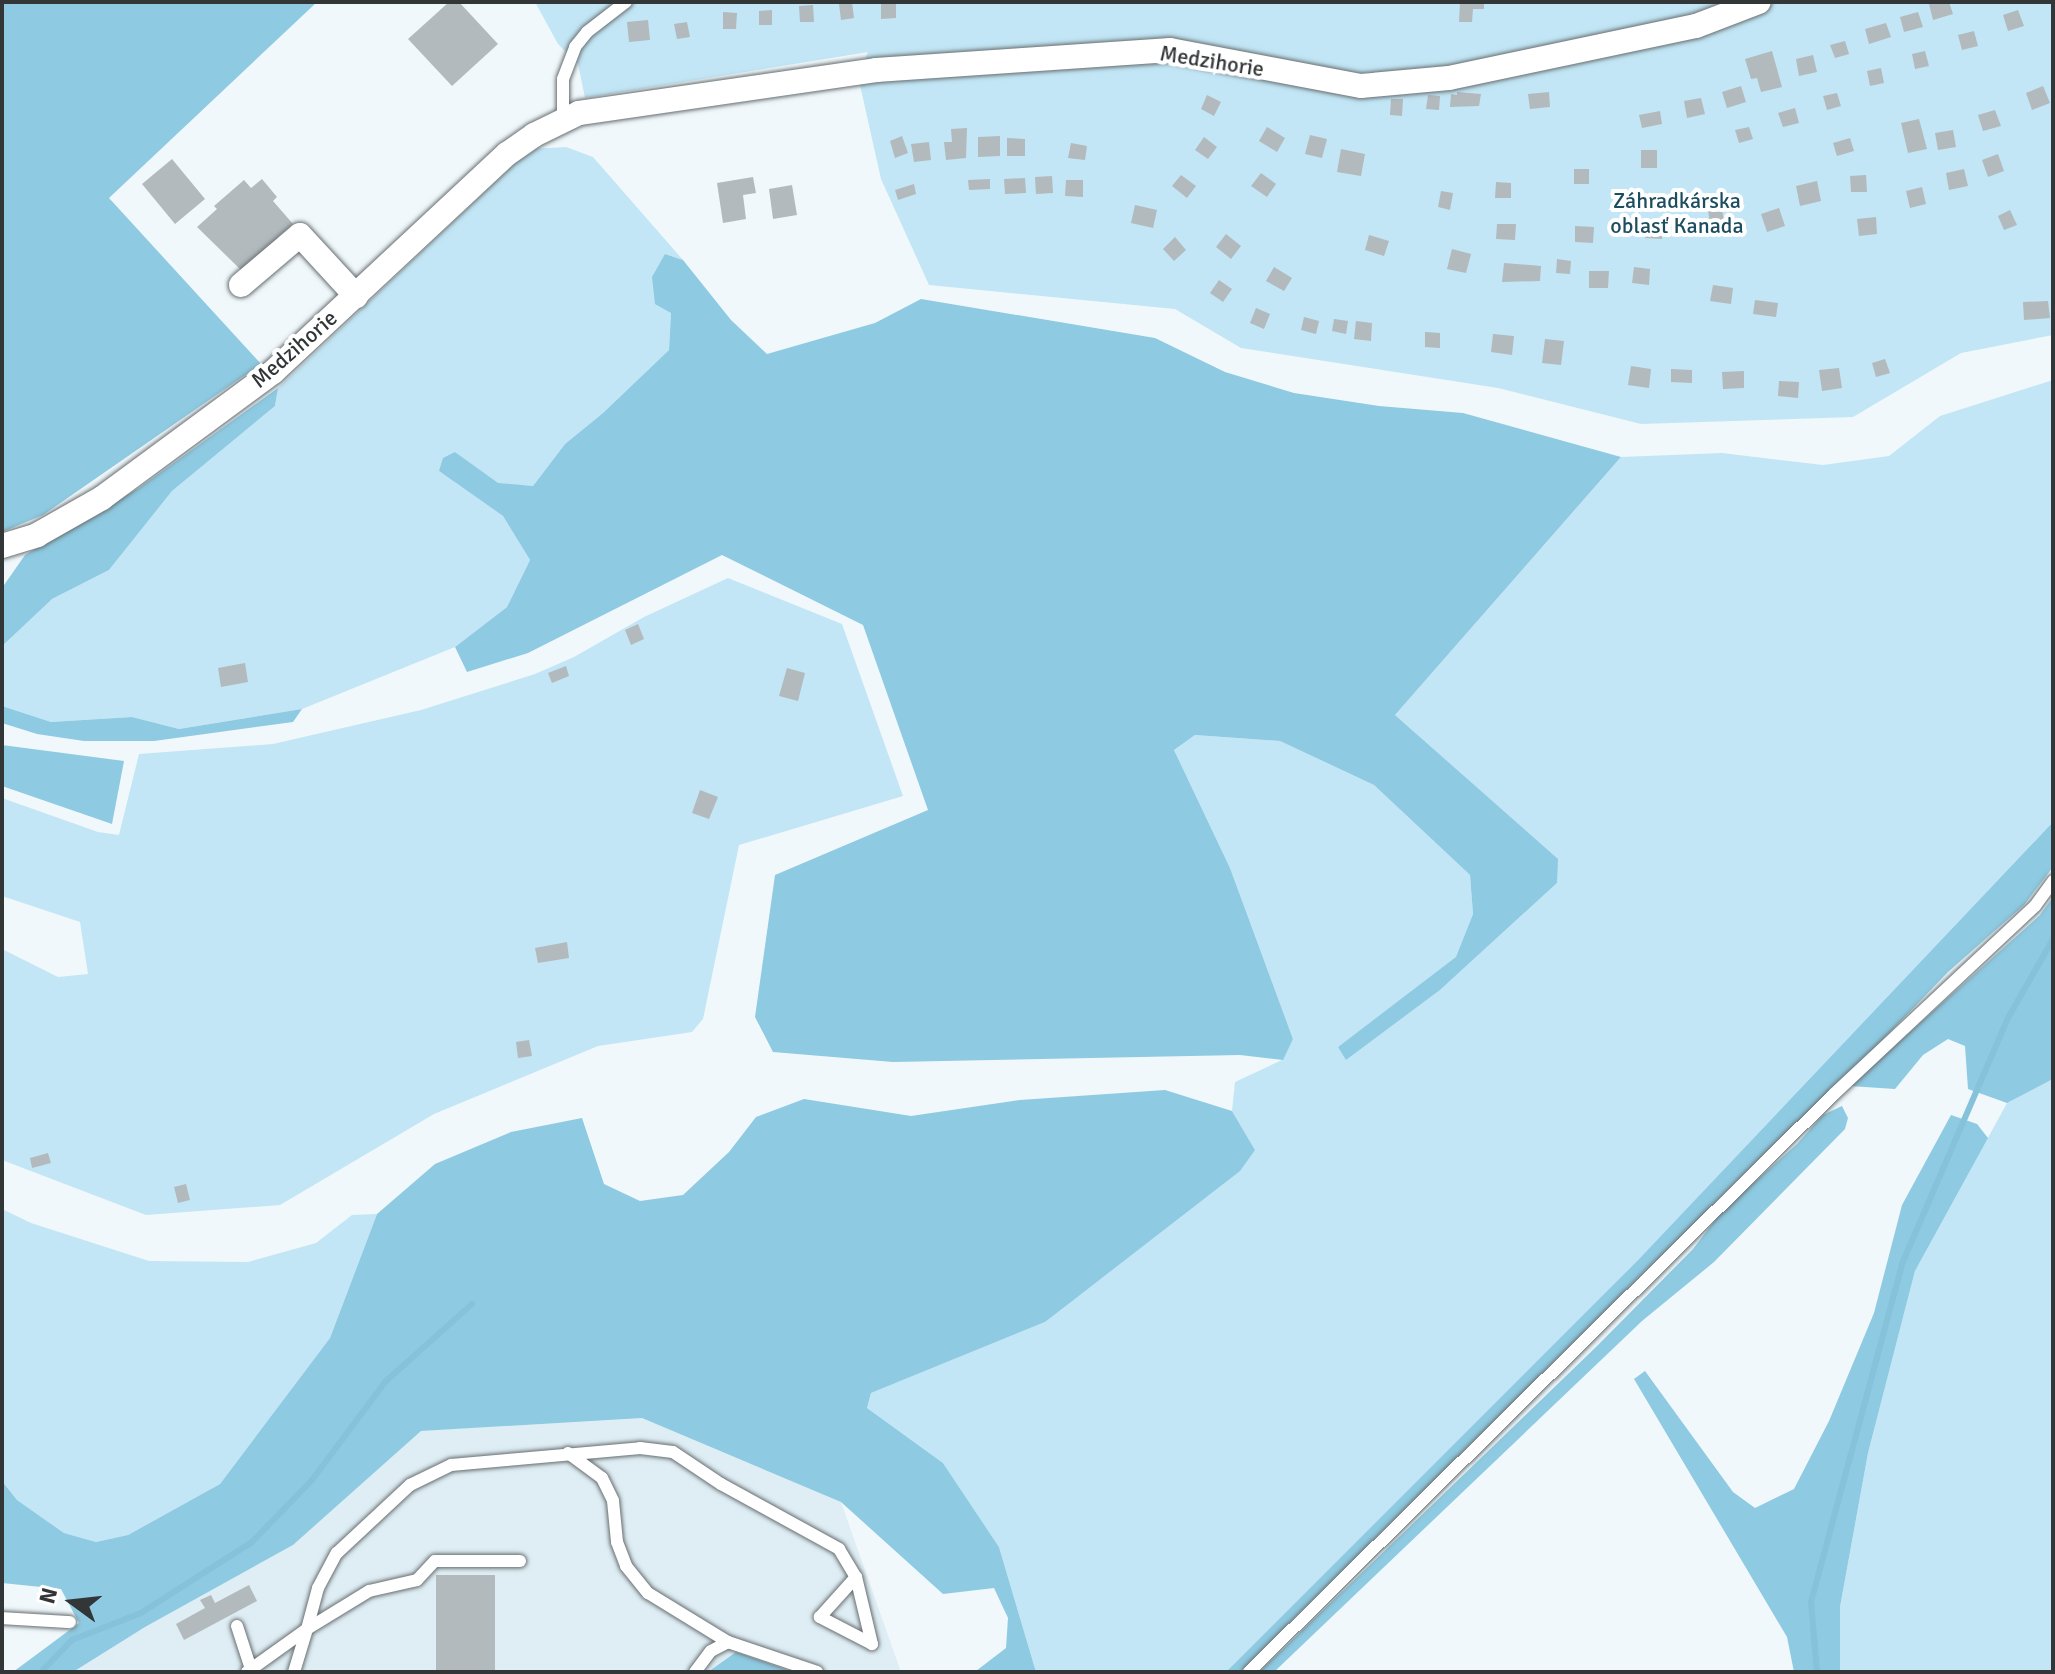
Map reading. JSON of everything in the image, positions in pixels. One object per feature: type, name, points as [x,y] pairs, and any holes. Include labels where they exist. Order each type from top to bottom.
[{"type":"street","name":"Medzihorie","points":[[2,546],[37,535],[102,498],[273,372],[507,154],[563,119],[579,113],[876,70],[1170,50],[1361,86],[1449,78],[1696,26],[1759,2]]},
{"type":"street","points":[[241,285],[300,235],[356,296]]},
{"type":"lane","points":[[563,119],[563,79],[575,47],[587,32],[626,2]]},
{"type":"lane","points":[[1249,1672],[1834,1094],[2035,906],[2053,881]]},
{"type":"lane","points":[[294,1672],[318,1588],[337,1553],[410,1485],[451,1465],[640,1448],[673,1452],[721,1484],[839,1549],[856,1577],[872,1644],[820,1617],[856,1577]]},
{"type":"lane","points":[[568,1453],[602,1478],[613,1501],[617,1542],[626,1566],[648,1593],[728,1642],[817,1672]]},
{"type":"lane","points":[[237,1626],[249,1670],[369,1591],[417,1580],[435,1561],[520,1561]]},
{"type":"lane","points":[[2,1618],[70,1622]]},
{"type":"lane","points":[[695,1672],[711,1651],[728,1642]]},
{"type":"shaded area","points":[[2,2],[317,2],[109,198],[261,364],[43,515],[2,532]]},
{"type":"shaded area","points":[[665,254],[683,260],[731,320],[767,354],[875,323],[921,299],[1155,338],[1225,372],[1294,393],[1379,406],[1463,413],[1621,457],[1395,715],[1558,859],[1557,883],[1440,990],[1346,1060],[1338,1047],[1456,957],[1473,914],[1470,875],[1374,785],[1280,741],[1195,735],[1174,750],[1230,868],[1293,1039],[1283,1060],[1240,1055],[893,1062],[773,1052],[755,1017],[775,875],[928,810],[863,625],[722,555],[528,653],[467,672],[455,647],[507,607],[530,560],[503,516],[439,471],[443,458],[455,452],[498,483],[533,486],[565,444],[603,413],[669,350],[671,313],[655,304],[652,277]]},
{"type":"shaded area","points":[[278,388],[275,406],[172,491],[109,570],[52,599],[2,646],[2,588],[25,555],[139,488]]},
{"type":"shaded area","points":[[2,706],[51,722],[132,717],[179,729],[302,709],[293,722],[154,741],[84,741],[37,734],[2,723]]},
{"type":"shaded area","points":[[2,745],[124,761],[112,824],[2,786]]},
{"type":"shaded area","points":[[2053,822],[2053,867],[2024,905],[1948,972],[1845,1079],[1777,1141],[1240,1672],[1226,1672],[1639,1259]]},
{"type":"shaded area","points":[[2053,897],[2053,1079],[2007,1103],[1968,1089],[1965,1046],[1948,1039],[1923,1055],[1895,1089],[1850,1086],[2040,915]]},
{"type":"shaded area","points":[[1165,1090],[1232,1111],[1255,1150],[1240,1171],[1045,1322],[871,1393],[867,1408],[943,1463],[999,1547],[1036,1672],[929,1672],[976,1671],[1006,1648],[1008,1618],[994,1588],[943,1594],[841,1502],[642,1418],[421,1431],[293,1545],[145,1627],[73,1672],[13,1672],[79,1623],[61,1589],[2,1583],[2,1481],[17,1500],[64,1533],[96,1542],[128,1535],[220,1484],[330,1338],[377,1214],[435,1164],[511,1132],[582,1118],[604,1184],[640,1201],[683,1195],[729,1152],[756,1117],[804,1099],[911,1116],[1020,1100]]},
{"type":"shaded area","points":[[1842,1106],[1848,1118],[1845,1129],[1714,1262],[1642,1321],[1274,1672],[1259,1672],[1597,1346],[1693,1249],[1722,1211],[1797,1144],[1823,1115]]},
{"type":"shaded area","points":[[1951,1115],[1977,1124],[1988,1138],[1915,1271],[1868,1453],[1840,1607],[1840,1672],[1794,1672],[1787,1637],[1634,1379],[1645,1371],[1733,1492],[1755,1508],[1794,1489],[1829,1421],[1874,1313],[1902,1205]]},
{"type":"shaded area","points":[[642,1418],[841,1502],[901,1672],[793,1672],[736,1652],[708,1672],[73,1672],[145,1627],[293,1545],[421,1431]]},
{"type":"shaded area","points":[[736,1652],[793,1672],[708,1672]]},
{"type":"green space","name":"Záhradkárska oblasť Kanada","points":[[535,2],[2053,2],[2053,335],[1961,353],[1853,417],[1641,424],[1498,388],[1241,348],[1175,309],[929,285],[881,179],[858,76],[868,52],[585,98],[578,64],[558,44]]},
{"type":"green space","points":[[566,147],[593,157],[683,260],[665,254],[671,313],[669,350],[603,413],[565,444],[533,486],[498,484],[455,452],[439,471],[503,516],[530,560],[507,607],[455,647],[302,709],[179,729],[132,717],[51,722],[2,706],[2,646],[26,620],[52,599],[109,570],[172,491],[275,406],[278,388],[530,149]]},
{"type":"green space","points":[[2053,380],[2053,822],[1639,1259],[1226,1672],[1036,1672],[999,1547],[943,1463],[867,1408],[871,1393],[1045,1322],[1255,1150],[1232,1111],[1235,1082],[1282,1060],[1293,1039],[1230,868],[1174,750],[1195,735],[1280,741],[1374,785],[1470,875],[1473,914],[1456,958],[1338,1047],[1347,1059],[1440,990],[1557,883],[1557,859],[1395,715],[1621,457],[1722,453],[1823,465],[1889,456],[1940,416]]},
{"type":"green space","points":[[728,578],[842,624],[903,796],[739,845],[703,1019],[692,1032],[598,1046],[434,1114],[280,1205],[146,1215],[2,1160],[2,949],[58,977],[88,974],[80,922],[2,896],[2,798],[98,832],[119,835],[139,754],[273,744],[421,710],[535,674],[574,657],[644,617]]},
{"type":"green space","points":[[2053,1079],[2053,1672],[1840,1672],[1840,1607],[1868,1453],[1915,1271],[2007,1103]]},
{"type":"green space","points":[[2,1209],[31,1223],[149,1261],[248,1262],[316,1243],[352,1215],[377,1214],[330,1338],[220,1484],[128,1535],[96,1542],[64,1533],[17,1500],[2,1481]]},
{"type":"building","points":[[449,2],[459,2],[498,44],[452,86],[408,39]]},
{"type":"building","points":[[852,2],[854,18],[841,20],[839,4]]},
{"type":"building","points":[[896,2],[896,18],[881,19],[881,3]]},
{"type":"building","points":[[1460,2],[1484,2],[1484,9],[1473,9],[1472,22],[1459,22]]},
{"type":"building","points":[[1949,2],[1953,14],[1933,20],[1929,4]]},
{"type":"building","points":[[813,5],[814,22],[800,22],[799,6]]},
{"type":"building","points":[[772,10],[772,25],[759,25],[759,11]]},
{"type":"building","points":[[2018,10],[2024,26],[2008,31],[2003,15]]},
{"type":"building","points":[[723,12],[737,13],[736,29],[723,29]]},
{"type":"building","points":[[1918,12],[1923,27],[1904,32],[1900,17]]},
{"type":"building","points":[[648,20],[650,40],[629,42],[627,22]]},
{"type":"building","points":[[687,22],[690,37],[677,39],[674,24]]},
{"type":"building","points":[[1886,23],[1891,37],[1869,44],[1865,29]]},
{"type":"building","points":[[1974,31],[1978,46],[1962,50],[1958,35]]},
{"type":"building","points":[[1845,41],[1849,54],[1835,58],[1830,45]]},
{"type":"building","points":[[1772,51],[1782,87],[1761,92],[1757,78],[1751,79],[1745,59]]},
{"type":"building","points":[[1925,51],[1929,66],[1915,69],[1912,54]]},
{"type":"building","points":[[1813,55],[1817,72],[1799,76],[1796,59]]},
{"type":"building","points":[[1881,68],[1884,83],[1870,86],[1867,71]]},
{"type":"building","points":[[1741,86],[1746,102],[1727,108],[1722,92]]},
{"type":"building","points":[[2043,86],[2050,103],[2032,110],[2026,93]]},
{"type":"building","points":[[1457,92],[1481,94],[1479,106],[1450,107],[1451,94],[1457,95]]},
{"type":"building","points":[[1549,92],[1550,107],[1530,109],[1528,94]]},
{"type":"building","points":[[1837,93],[1841,106],[1827,110],[1823,96]]},
{"type":"building","points":[[1207,95],[1221,102],[1214,116],[1201,109]]},
{"type":"building","points":[[1428,95],[1440,96],[1439,110],[1426,109]]},
{"type":"building","points":[[1701,98],[1705,114],[1687,118],[1684,101]]},
{"type":"building","points":[[1391,99],[1403,99],[1402,116],[1390,115]]},
{"type":"building","points":[[1795,108],[1799,123],[1783,127],[1778,113]]},
{"type":"building","points":[[1995,110],[2001,126],[1983,131],[1978,115]]},
{"type":"building","points":[[1660,111],[1662,124],[1642,128],[1639,115]]},
{"type":"building","points":[[1919,119],[1927,149],[1908,153],[1901,123]]},
{"type":"building","points":[[1267,127],[1285,138],[1277,152],[1259,141]]},
{"type":"building","points":[[1749,127],[1753,139],[1739,143],[1735,130]]},
{"type":"building","points":[[967,128],[966,158],[946,160],[944,142],[952,142],[951,129]]},
{"type":"building","points":[[1953,130],[1956,147],[1938,150],[1935,133]]},
{"type":"building","points":[[1310,135],[1327,139],[1322,158],[1305,154]]},
{"type":"building","points":[[902,136],[908,153],[895,158],[890,141]]},
{"type":"building","points":[[1000,136],[1000,156],[978,157],[978,137]]},
{"type":"building","points":[[1204,137],[1217,147],[1208,159],[1195,150]]},
{"type":"building","points":[[1007,138],[1025,139],[1025,156],[1007,156]]},
{"type":"building","points":[[1850,138],[1854,151],[1837,156],[1833,143]]},
{"type":"building","points":[[929,142],[931,160],[914,162],[911,144]]},
{"type":"building","points":[[1071,143],[1087,146],[1085,160],[1068,158]]},
{"type":"building","points":[[1341,149],[1365,154],[1361,176],[1337,172]]},
{"type":"building","points":[[1641,150],[1657,150],[1657,168],[1641,168]]},
{"type":"building","points":[[1998,154],[2004,171],[1988,177],[1982,160]]},
{"type":"building","points":[[172,159],[205,199],[175,224],[142,184]]},
{"type":"building","points":[[1574,169],[1589,169],[1589,184],[1574,184]]},
{"type":"building","points":[[1964,169],[1968,186],[1949,190],[1946,173]]},
{"type":"building","points":[[1261,173],[1276,184],[1267,197],[1251,186]]},
{"type":"building","points":[[1181,175],[1196,186],[1187,198],[1172,186]]},
{"type":"building","points":[[1866,175],[1867,192],[1851,192],[1850,176]]},
{"type":"building","points":[[1052,176],[1053,193],[1036,194],[1035,177]]},
{"type":"building","points":[[753,177],[756,193],[743,195],[746,219],[723,223],[717,183]]},
{"type":"building","points":[[1025,178],[1026,193],[1005,194],[1004,179]]},
{"type":"building","points":[[262,179],[277,197],[273,201],[293,224],[277,238],[283,244],[241,270],[197,227],[217,209],[214,206],[244,180],[251,188]]},
{"type":"building","points":[[990,179],[990,189],[969,190],[968,180]]},
{"type":"building","points":[[1066,180],[1083,180],[1083,197],[1065,196]]},
{"type":"building","points":[[1817,181],[1821,201],[1800,206],[1796,186]]},
{"type":"building","points":[[1496,182],[1511,183],[1511,198],[1495,198]]},
{"type":"building","points":[[914,184],[916,194],[898,200],[895,190]]},
{"type":"building","points":[[792,185],[797,215],[773,219],[769,189]]},
{"type":"building","points":[[1922,187],[1926,204],[1910,208],[1906,191]]},
{"type":"building","points":[[1441,191],[1453,193],[1450,210],[1438,207]]},
{"type":"building","points":[[1135,205],[1157,210],[1153,228],[1131,223]]},
{"type":"building","points":[[1779,208],[1785,226],[1767,232],[1761,214]]},
{"type":"building","points":[[1722,209],[1724,221],[1710,223],[1708,210]]},
{"type":"building","points":[[2010,210],[2017,225],[2004,230],[1998,216]]},
{"type":"building","points":[[1876,217],[1877,234],[1859,236],[1857,219]]},
{"type":"building","points":[[1646,220],[1663,221],[1662,239],[1645,238]]},
{"type":"building","points":[[1497,224],[1516,224],[1515,240],[1496,239]]},
{"type":"building","points":[[1575,226],[1594,227],[1593,243],[1575,242]]},
{"type":"building","points":[[1226,234],[1241,246],[1231,259],[1216,247]]},
{"type":"building","points":[[1369,235],[1389,241],[1384,256],[1365,250]]},
{"type":"building","points":[[1175,237],[1186,250],[1174,261],[1163,249]]},
{"type":"building","points":[[1452,249],[1471,254],[1466,273],[1447,269]]},
{"type":"building","points":[[1557,259],[1571,261],[1570,274],[1556,273]]},
{"type":"building","points":[[1504,263],[1541,266],[1540,281],[1502,282]]},
{"type":"building","points":[[1274,267],[1292,278],[1284,291],[1266,281]]},
{"type":"building","points":[[1634,267],[1650,269],[1649,285],[1632,283]]},
{"type":"building","points":[[1589,271],[1609,271],[1608,288],[1589,288]]},
{"type":"building","points":[[1219,280],[1232,289],[1223,302],[1210,293]]},
{"type":"building","points":[[1713,285],[1733,288],[1731,304],[1710,301]]},
{"type":"building","points":[[1755,300],[1778,303],[1776,317],[1753,314]]},
{"type":"building","points":[[2048,301],[2050,318],[2024,320],[2023,302]]},
{"type":"building","points":[[1256,308],[1270,314],[1264,329],[1250,323]]},
{"type":"building","points":[[1304,317],[1319,321],[1316,334],[1301,330]]},
{"type":"building","points":[[1334,319],[1348,321],[1346,334],[1332,331]]},
{"type":"building","points":[[1356,321],[1372,323],[1371,341],[1354,339]]},
{"type":"building","points":[[1425,332],[1440,333],[1440,348],[1425,347]]},
{"type":"building","points":[[1493,334],[1514,336],[1512,355],[1491,352]]},
{"type":"building","points":[[1545,339],[1564,341],[1561,365],[1542,363]]},
{"type":"building","points":[[1885,359],[1890,373],[1876,377],[1872,363]]},
{"type":"building","points":[[1631,366],[1651,369],[1649,388],[1628,385]]},
{"type":"building","points":[[1839,368],[1842,388],[1822,391],[1819,370]]},
{"type":"building","points":[[1671,369],[1692,370],[1692,383],[1671,382]]},
{"type":"building","points":[[1744,371],[1744,388],[1723,389],[1722,372]]},
{"type":"building","points":[[1779,381],[1799,382],[1798,398],[1778,396]]},
{"type":"building","points":[[638,624],[644,639],[631,645],[625,630]]},
{"type":"building","points":[[245,663],[248,682],[221,687],[218,668]]},
{"type":"building","points":[[566,666],[569,676],[552,683],[548,673]]},
{"type":"building","points":[[787,668],[805,673],[798,701],[779,696]]},
{"type":"building","points":[[700,790],[718,797],[709,819],[692,813]]},
{"type":"building","points":[[567,942],[569,958],[538,963],[535,948]]},
{"type":"building","points":[[529,1040],[532,1056],[518,1058],[516,1042]]},
{"type":"building","points":[[48,1153],[51,1163],[32,1168],[30,1158]]},
{"type":"building","points":[[186,1184],[190,1200],[178,1203],[174,1187]]},
{"type":"building","points":[[436,1575],[495,1575],[495,1672],[436,1672]]},
{"type":"building","points":[[249,1585],[257,1601],[184,1640],[176,1624],[205,1608],[200,1600],[211,1595],[215,1603]]},
{"type":"waterway","points":[[1817,1672],[1811,1602],[1902,1264],[2008,1018],[2053,939]]},
{"type":"waterway","points":[[41,1672],[72,1640],[141,1613],[252,1542],[312,1480],[385,1382],[472,1304]]}]
